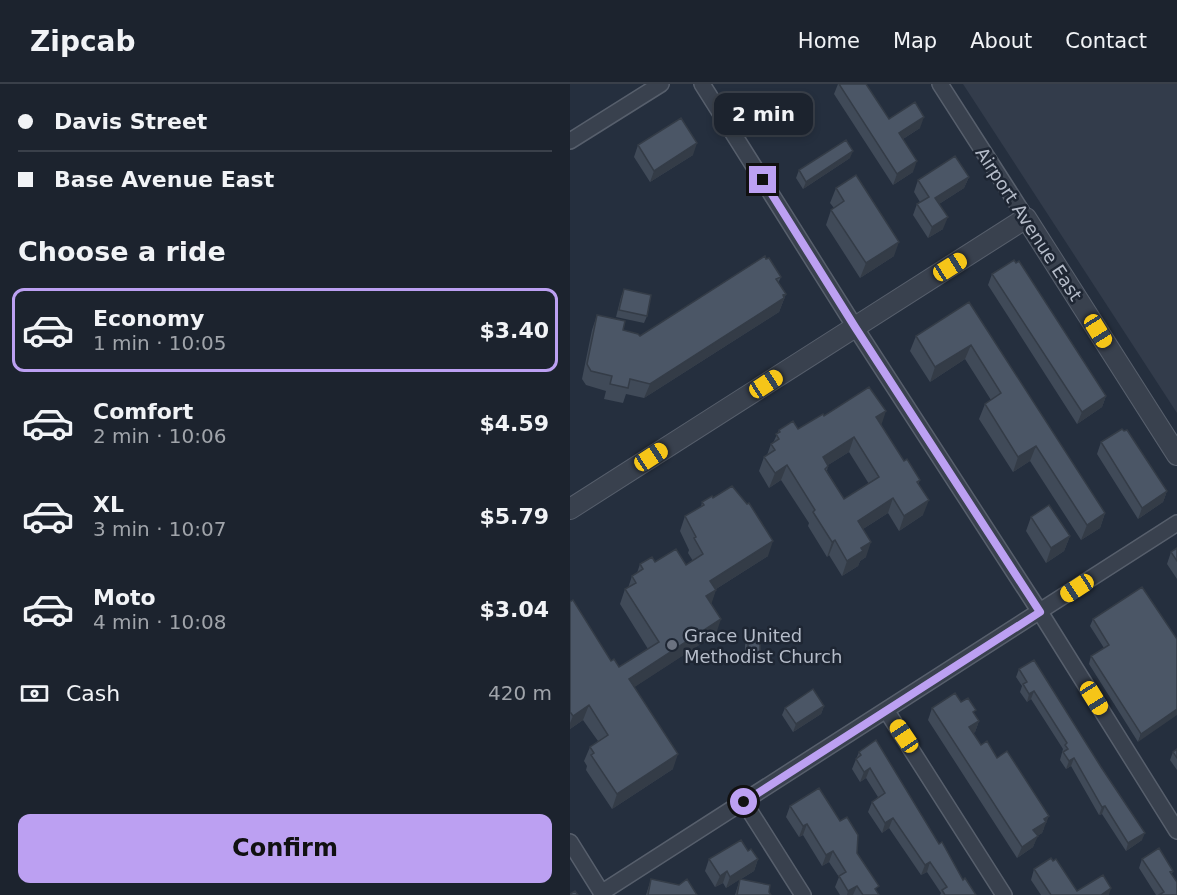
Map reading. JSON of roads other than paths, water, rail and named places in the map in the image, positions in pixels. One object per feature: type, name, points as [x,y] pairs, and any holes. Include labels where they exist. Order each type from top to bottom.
[{"type":"street","points":[[570,141],[661,84]]},
{"type":"street","points":[[702,84],[855,327],[1040,612],[1177,831]]},
{"type":"street","name":"Airport Avenue East","points":[[940,84],[1177,455]]},
{"type":"street","points":[[570,509],[1026,218]]},
{"type":"street","points":[[570,842],[602,894],[1177,523]]},
{"type":"street","points":[[886,710],[1004,895]]},
{"type":"street","points":[[744,802],[803,895]]},
{"type":"place","name":"Grace United Methodist Church","points":[[672,645]]}]
